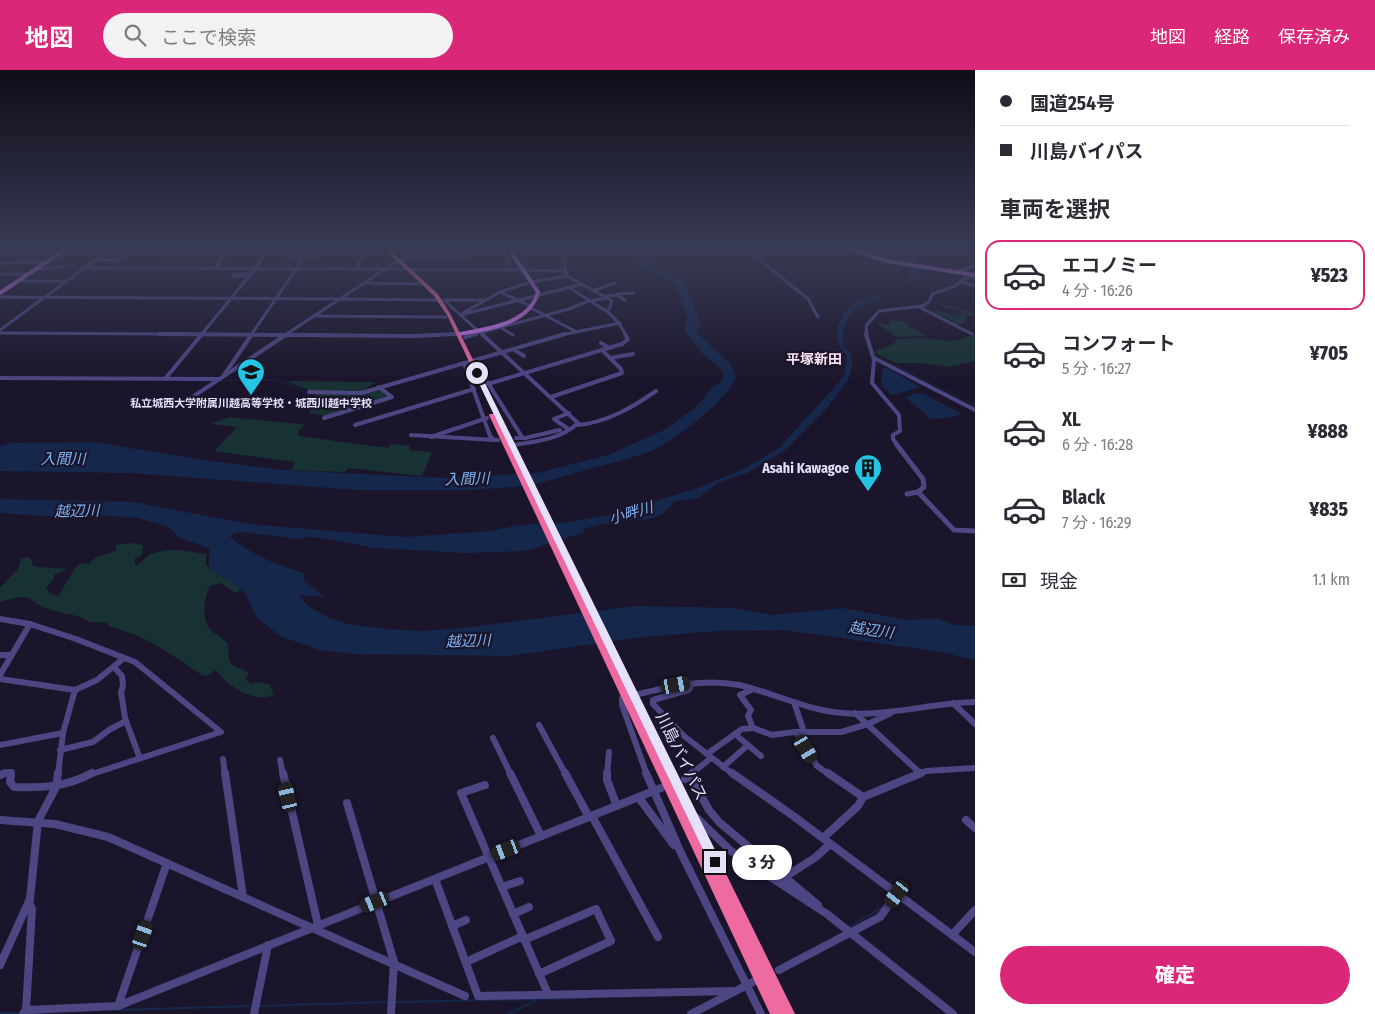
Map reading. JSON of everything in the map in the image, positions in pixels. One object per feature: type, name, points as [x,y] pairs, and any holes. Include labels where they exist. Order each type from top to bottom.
[{"type":"highway","points":[[430,293],[437,300],[457,333],[468,362],[512,447]]},
{"type":"highway","points":[[431,293],[443,304],[448,317]]},
{"type":"highway","points":[[468,362],[477,373],[512,447]]},
{"type":"highway","name":"川島バイパス","points":[[512,447],[629,693],[777,1014]]},
{"type":"highway","name":"川島バイパス","points":[[629,693],[690,810],[788,1014]]},
{"type":"main road","points":[[457,333],[477,331],[503,323],[537,302],[537,293]]},
{"type":"street","points":[[0,331],[51,293]]},
{"type":"street","points":[[165,379],[235,293]]},
{"type":"street","points":[[225,375],[279,293]]},
{"type":"street","points":[[185,402],[349,293]]},
{"type":"street","points":[[462,316],[498,293]]},
{"type":"street","points":[[502,293],[575,331]]},
{"type":"street","points":[[314,316],[462,316],[551,293]]},
{"type":"street","points":[[488,384],[622,344],[628,339],[620,323],[608,312],[601,310],[591,300],[578,293]]},
{"type":"street","points":[[600,293],[612,301],[608,312]]},
{"type":"street","points":[[466,336],[477,331],[545,315],[591,300],[634,293]]},
{"type":"street","points":[[801,293],[808,299],[818,317]]},
{"type":"street","points":[[907,494],[918,492],[924,487],[923,479],[893,439],[893,435],[900,430],[899,415],[872,383],[874,358],[864,330],[870,318],[883,309],[919,307],[927,303],[933,293]]},
{"type":"street","points":[[0,295],[437,300]]},
{"type":"street","points":[[616,295],[625,300]]},
{"type":"street","points":[[485,300],[444,300],[578,421],[576,426],[554,436],[512,447]]},
{"type":"street","points":[[443,304],[454,308]]},
{"type":"street","points":[[919,307],[972,334]]},
{"type":"street","points":[[310,392],[361,393],[575,331],[620,323]]},
{"type":"street","points":[[500,327],[513,335]]},
{"type":"street","points":[[0,331],[414,336],[457,333]]},
{"type":"street","points":[[515,341],[523,346]]},
{"type":"street","points":[[601,343],[609,348]]},
{"type":"street","points":[[513,349],[524,356]]},
{"type":"street","points":[[551,397],[622,373],[602,350]]},
{"type":"street","points":[[610,358],[633,354]]},
{"type":"street","points":[[874,358],[975,410]]},
{"type":"street","points":[[411,435],[496,440],[490,436],[474,389],[468,362]]},
{"type":"street","points":[[477,373],[481,372],[519,438],[538,436],[584,425],[619,413],[656,391]]},
{"type":"street","points":[[0,378],[219,380]]},
{"type":"street","points":[[324,418],[392,397],[379,387]]},
{"type":"street","points":[[355,425],[474,389]]},
{"type":"street","points":[[567,428],[554,419],[569,413]]},
{"type":"street","points":[[428,437],[485,419]]},
{"type":"street","points":[[918,492],[954,530],[975,531]]},
{"type":"street","points":[[0,619],[30,624],[76,639],[135,662],[222,732],[139,756],[96,771],[80,781],[56,786],[14,787],[10,782],[12,774],[9,772],[0,775]]},
{"type":"street","points":[[30,624],[0,677],[75,690],[97,680],[124,658]]},
{"type":"street","points":[[0,655],[11,655]]},
{"type":"street","points":[[114,667],[122,676],[123,686],[121,692],[126,721],[139,756]]},
{"type":"street","points":[[689,683],[688,690],[654,699],[653,704],[679,732],[723,767],[975,952]]},
{"type":"street","points":[[761,1014],[750,984],[681,853],[653,792],[622,705],[622,698],[629,693],[689,683],[724,683],[753,689],[829,712],[855,714],[894,712]]},
{"type":"street","points":[[753,689],[740,695],[750,710],[748,716],[753,728]]},
{"type":"street","points":[[0,965],[29,901],[38,821],[56,786],[60,750],[75,690]]},
{"type":"street","points":[[794,702],[800,732],[817,766],[863,797]]},
{"type":"street","points":[[827,914],[808,895],[719,822],[688,777],[709,756],[742,729],[753,728],[772,735],[800,732],[842,732],[868,724],[894,712],[922,705],[975,702]]},
{"type":"street","points":[[953,703],[975,724]]},
{"type":"street","points":[[855,714],[920,773]]},
{"type":"street","points":[[60,750],[93,742],[109,730],[126,721]]},
{"type":"street","points":[[539,725],[658,937]]},
{"type":"street","points":[[0,745],[64,733]]},
{"type":"street","points":[[735,734],[761,756]]},
{"type":"street","points":[[493,738],[541,836]]},
{"type":"street","points":[[723,767],[748,745]]},
{"type":"street","points":[[609,752],[607,780],[617,806]]},
{"type":"street","points":[[223,759],[243,897]]},
{"type":"street","points":[[280,760],[314,926]]},
{"type":"street","points":[[785,877],[816,857],[826,841],[858,806],[863,797],[896,785],[920,773],[936,769],[975,768]]},
{"type":"street","points":[[485,785],[461,793],[548,994]]},
{"type":"street","points":[[29,901],[32,909],[24,1012],[118,1006],[662,788]]},
{"type":"street","points":[[639,798],[681,853]]},
{"type":"street","points":[[348,803],[375,902],[394,962],[391,1014]]},
{"type":"street","points":[[690,810],[731,851],[827,914],[953,1014]]},
{"type":"street","points":[[0,820],[38,821],[98,833],[314,926],[465,996]]},
{"type":"street","points":[[966,820],[975,828]]},
{"type":"street","points":[[118,1006],[167,863]]},
{"type":"street","points":[[435,878],[478,996],[734,992]]},
{"type":"street","points":[[502,887],[520,881]]},
{"type":"street","points":[[779,970],[880,917],[897,894]]},
{"type":"street","points":[[513,914],[529,907]]},
{"type":"street","points":[[466,962],[596,909],[611,941],[539,974]]},
{"type":"street","points":[[952,935],[975,910]]},
{"type":"street","points":[[452,926],[466,920]]},
{"type":"street","points":[[254,1014],[268,946]]},
{"type":"street","points":[[691,1014],[750,984]]},
{"type":"green space","points":[[937,303],[975,313],[975,315],[965,317],[965,322],[957,325],[952,322],[955,322],[929,311],[938,311],[961,318],[955,314],[965,313],[952,308],[946,308]]},
{"type":"green space","points":[[889,320],[905,322],[911,329],[916,329],[926,336],[897,337],[875,322],[890,325]]},
{"type":"green space","points":[[975,334],[975,361],[948,367],[921,363],[897,363],[874,353],[893,344],[898,339],[919,338],[951,341],[960,340]]},
{"type":"green space","points":[[286,381],[376,382],[361,392],[312,391]]},
{"type":"green space","points":[[379,388],[390,397],[326,416],[309,413],[316,394],[337,394],[336,398],[338,394],[362,394]]},
{"type":"green space","points":[[229,417],[306,425],[299,430],[298,436],[388,448],[391,444],[410,446],[409,450],[431,452],[431,455],[422,476],[349,468],[345,472],[292,470],[294,462],[214,451],[237,427],[211,424]]},
{"type":"green space","points":[[129,543],[143,545],[142,555],[135,558],[135,564],[137,565],[156,552],[177,550],[206,554],[206,565],[242,587],[235,593],[221,583],[210,586],[206,595],[205,619],[209,628],[228,644],[231,663],[249,674],[245,679],[252,684],[258,682],[270,685],[274,694],[270,697],[262,697],[247,694],[233,687],[216,670],[207,676],[202,675],[158,646],[123,630],[110,627],[107,623],[91,622],[52,610],[39,605],[30,598],[19,597],[0,602],[0,588],[18,569],[21,559],[28,557],[32,561],[32,565],[37,567],[68,569],[54,575],[54,579],[46,588],[50,593],[58,596],[75,568],[81,563],[89,564],[98,557],[116,550],[116,545]]},
{"type":"water","name":"入間川","points":[[678,293],[689,293],[700,321],[700,326],[696,332],[731,365],[736,378],[721,399],[681,433],[644,454],[529,486],[472,490],[357,490],[131,473],[0,471],[0,446],[11,443],[93,442],[204,460],[282,470],[444,478],[537,473],[608,455],[664,430],[696,407],[712,388],[722,381],[723,371],[702,353],[684,331],[688,318]]},
{"type":"water","name":"越辺川","points":[[891,293],[858,307],[850,316],[844,328],[843,346],[851,354],[852,367],[848,380],[827,408],[785,450],[747,473],[720,482],[698,498],[674,502],[662,514],[656,517],[611,522],[582,529],[585,532],[526,551],[465,553],[374,548],[329,539],[308,537],[299,539],[240,532],[232,534],[230,537],[265,559],[304,573],[304,580],[324,597],[299,595],[307,605],[327,617],[348,624],[385,629],[423,631],[463,628],[636,606],[734,608],[771,615],[843,608],[908,620],[937,618],[954,625],[975,626],[975,660],[935,651],[783,630],[717,631],[643,637],[509,656],[351,654],[320,650],[282,637],[257,618],[245,593],[209,568],[209,548],[180,538],[169,527],[138,518],[92,515],[59,517],[0,513],[0,499],[134,502],[249,524],[405,537],[491,531],[519,525],[563,523],[608,515],[695,489],[743,469],[778,449],[844,376],[847,356],[839,345],[837,329],[845,311],[860,301]]},
{"type":"water","points":[[883,368],[921,387],[892,395],[881,385]]},
{"type":"water","points":[[918,393],[924,394],[962,414],[947,418],[931,419],[905,397]]},
{"type":"waterway","name":"小畔川","points":[[852,309],[876,299]]},
{"type":"waterway","points":[[896,365],[975,406]]},
{"type":"waterway","points":[[221,381],[256,379],[280,381],[290,384],[300,389],[309,397],[304,412]]},
{"type":"waterway","points":[[183,381],[214,381]]},
{"type":"waterway","points":[[884,905],[891,894]]},
{"type":"waterway","points":[[851,926],[881,908]]},
{"type":"waterway","points":[[395,1002],[586,998]]},
{"type":"waterway","points":[[508,1014],[539,999]]},
{"type":"waterway","points":[[260,1006],[389,1002]]},
{"type":"waterway","points":[[116,1010],[251,1006]]},
{"type":"waterway","points":[[0,1013],[19,1013]]},
{"type":"waterway","points":[[31,1014],[42,1013]]},
{"type":"place","name":"私立城西大学附属川越高等学校・城西川越中学校","points":[[251,396]]},
{"type":"place","name":"Asahi Kawagoe","points":[[868,492]]},
{"type":"district","name":"平塚新田","points":[[814,359]]},
{"type":"route","points":[[477,373],[616,654],[715,862]]}]
